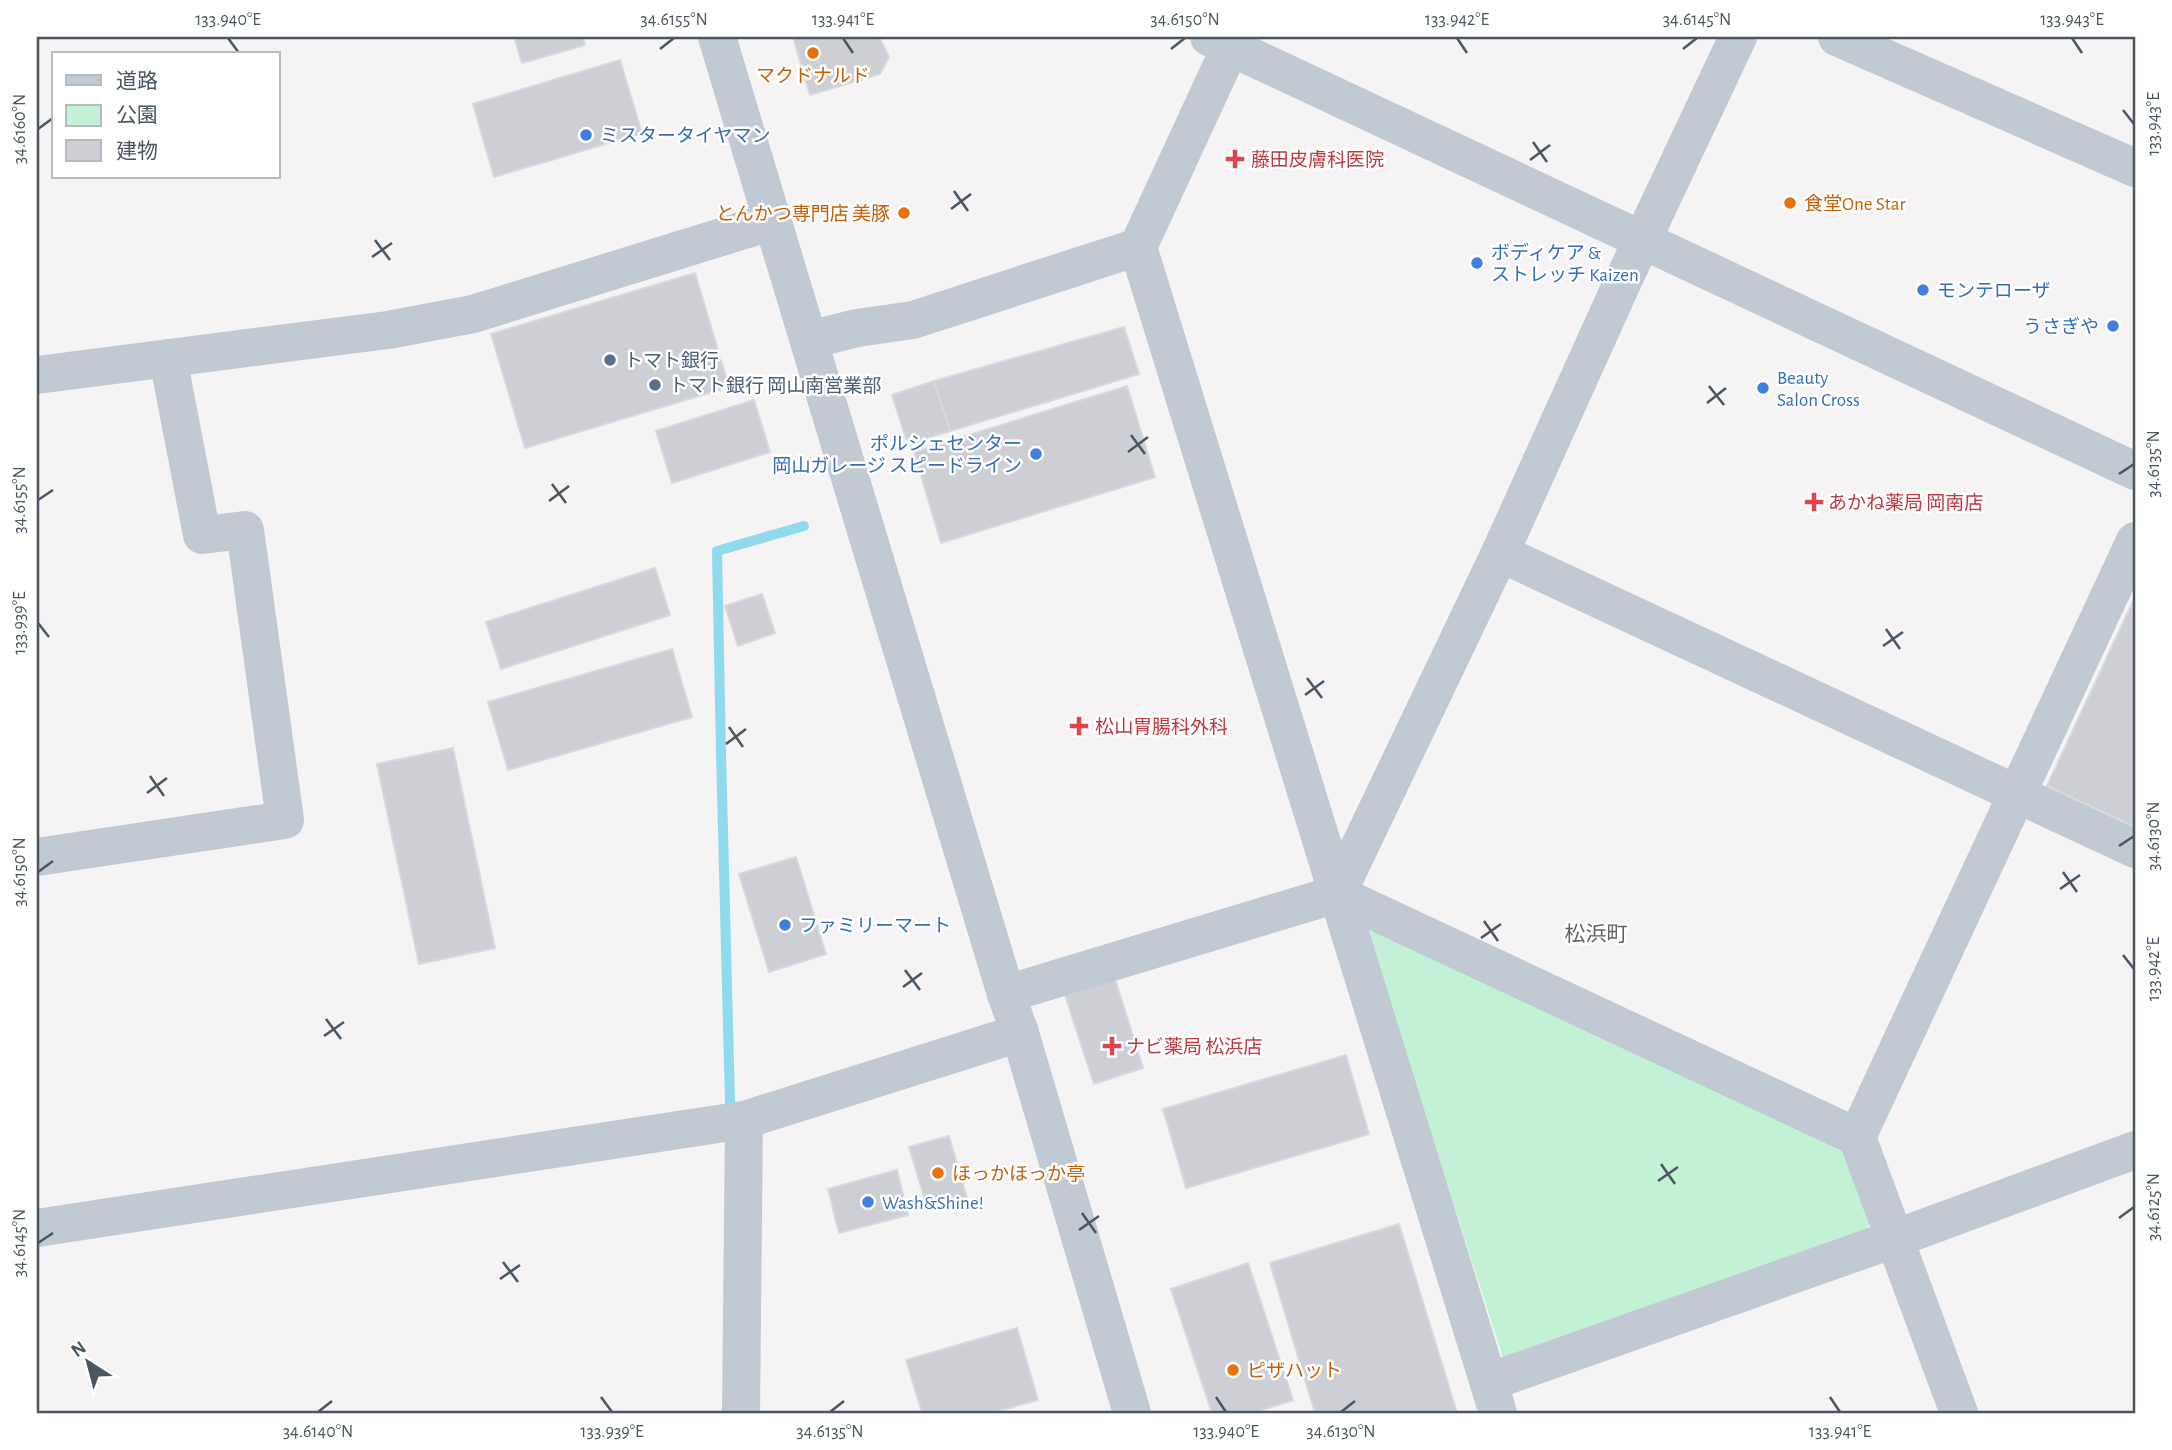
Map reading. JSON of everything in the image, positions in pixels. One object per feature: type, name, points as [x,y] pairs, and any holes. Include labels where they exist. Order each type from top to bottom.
[{"type":"street","points":[[717,37],[1020,1034],[1132,1413]]},
{"type":"street","points":[[1337,894],[1500,553],[1738,37]]},
{"type":"street","points":[[1837,37],[2135,168]]},
{"type":"street","points":[[2135,471],[1225,40],[1138,247],[1494,1398],[1894,1239],[2135,1150]]},
{"type":"street","points":[[37,375],[388,330],[473,314],[773,221]]},
{"type":"street","points":[[809,340],[856,328],[914,320],[1138,247]]},
{"type":"street","points":[[37,858],[285,820],[245,530],[202,535],[168,358]]},
{"type":"street","points":[[1959,1413],[1857,1137],[2135,541]]},
{"type":"street","points":[[1500,553],[2135,849]]},
{"type":"street","points":[[1006,994],[1337,894],[1857,1137]]},
{"type":"street","points":[[37,1228],[744,1120],[1020,1034]]},
{"type":"street","points":[[741,1413],[744,1120]]},
{"type":"green space","points":[[1373,925],[1845,1152],[1871,1220],[1865,1234],[1506,1367],[1366,931]]},
{"type":"building","points":[[514,37],[583,37],[585,45],[522,63]]},
{"type":"building","points":[[793,37],[879,37],[889,57],[880,74],[810,95]]},
{"type":"building","points":[[620,60],[642,133],[494,177],[473,104]]},
{"type":"building","name":"トマト銀行","points":[[695,273],[729,387],[525,448],[491,334]]},
{"type":"building","points":[[1124,327],[1139,374],[950,431],[934,381]]},
{"type":"building","points":[[934,381],[950,431],[908,445],[892,395]]},
{"type":"building","points":[[1127,386],[1155,477],[941,543],[914,452]]},
{"type":"building","points":[[754,400],[770,452],[672,483],[656,431]]},
{"type":"building","points":[[655,568],[670,615],[501,669],[486,622]]},
{"type":"building","points":[[762,594],[775,633],[738,646],[725,606]]},
{"type":"building","points":[[2135,597],[2135,827],[2047,786]]},
{"type":"building","points":[[672,649],[692,717],[508,770],[488,702]]},
{"type":"building","points":[[453,748],[495,948],[419,964],[377,764]]},
{"type":"building","points":[[796,857],[826,954],[769,972],[739,874]]},
{"type":"building","points":[[1115,979],[1143,1068],[1094,1084],[1065,995]]},
{"type":"building","points":[[1346,1055],[1369,1134],[1186,1188],[1163,1109]]},
{"type":"building","name":"ほっかほっか亭","points":[[949,1136],[967,1198],[928,1210],[909,1147]]},
{"type":"building","name":"Wash&Shine!","points":[[897,1170],[908,1215],[839,1233],[828,1189]]},
{"type":"building","points":[[1399,1224],[1457,1413],[1315,1413],[1270,1263]]},
{"type":"building","points":[[1248,1263],[1293,1400],[1254,1413],[1212,1413],[1171,1289]]},
{"type":"building","points":[[1017,1328],[1038,1400],[991,1413],[922,1413],[906,1360]]},
{"type":"waterway","points":[[730,1103],[717,551],[804,526]]},
{"type":"place","name":"マクドナルド","points":[[813,53]]},
{"type":"place","name":"ミスタータイヤマン","points":[[586,135]]},
{"type":"place","name":"藤田皮膚科医院","points":[[1235,159]]},
{"type":"place","name":"食堂One Star","points":[[1790,203]]},
{"type":"place","name":"とんかつ専門店 美豚","points":[[904,213]]},
{"type":"place","name":"ボディケア & ストレッチ Kaizen","points":[[1477,263]]},
{"type":"place","name":"モンテローザ","points":[[1923,290]]},
{"type":"place","name":"うさぎや","points":[[2113,326]]},
{"type":"place","name":"トマト銀行","points":[[610,360]]},
{"type":"place","name":"トマト銀行 岡山南営業部","points":[[655,385]]},
{"type":"place","name":"Beauty Salon Cross","points":[[1763,388]]},
{"type":"place","name":"ポルシェセンター 岡山ガレージ スピードライン","points":[[1036,454]]},
{"type":"place","name":"あかね薬局 岡南店","points":[[1814,502]]},
{"type":"place","name":"松山胃腸科外科","points":[[1079,726]]},
{"type":"place","name":"ファミリーマート","points":[[785,925]]},
{"type":"place","name":"ナビ薬局 松浜店","points":[[1112,1046]]},
{"type":"place","name":"ほっかほっか亭","points":[[938,1173]]},
{"type":"place","name":"Wash&Shine!","points":[[868,1202]]},
{"type":"place","name":"ピザハット","points":[[1233,1370]]},
{"type":"district","name":"松浜町","points":[[1596,934]]}]
